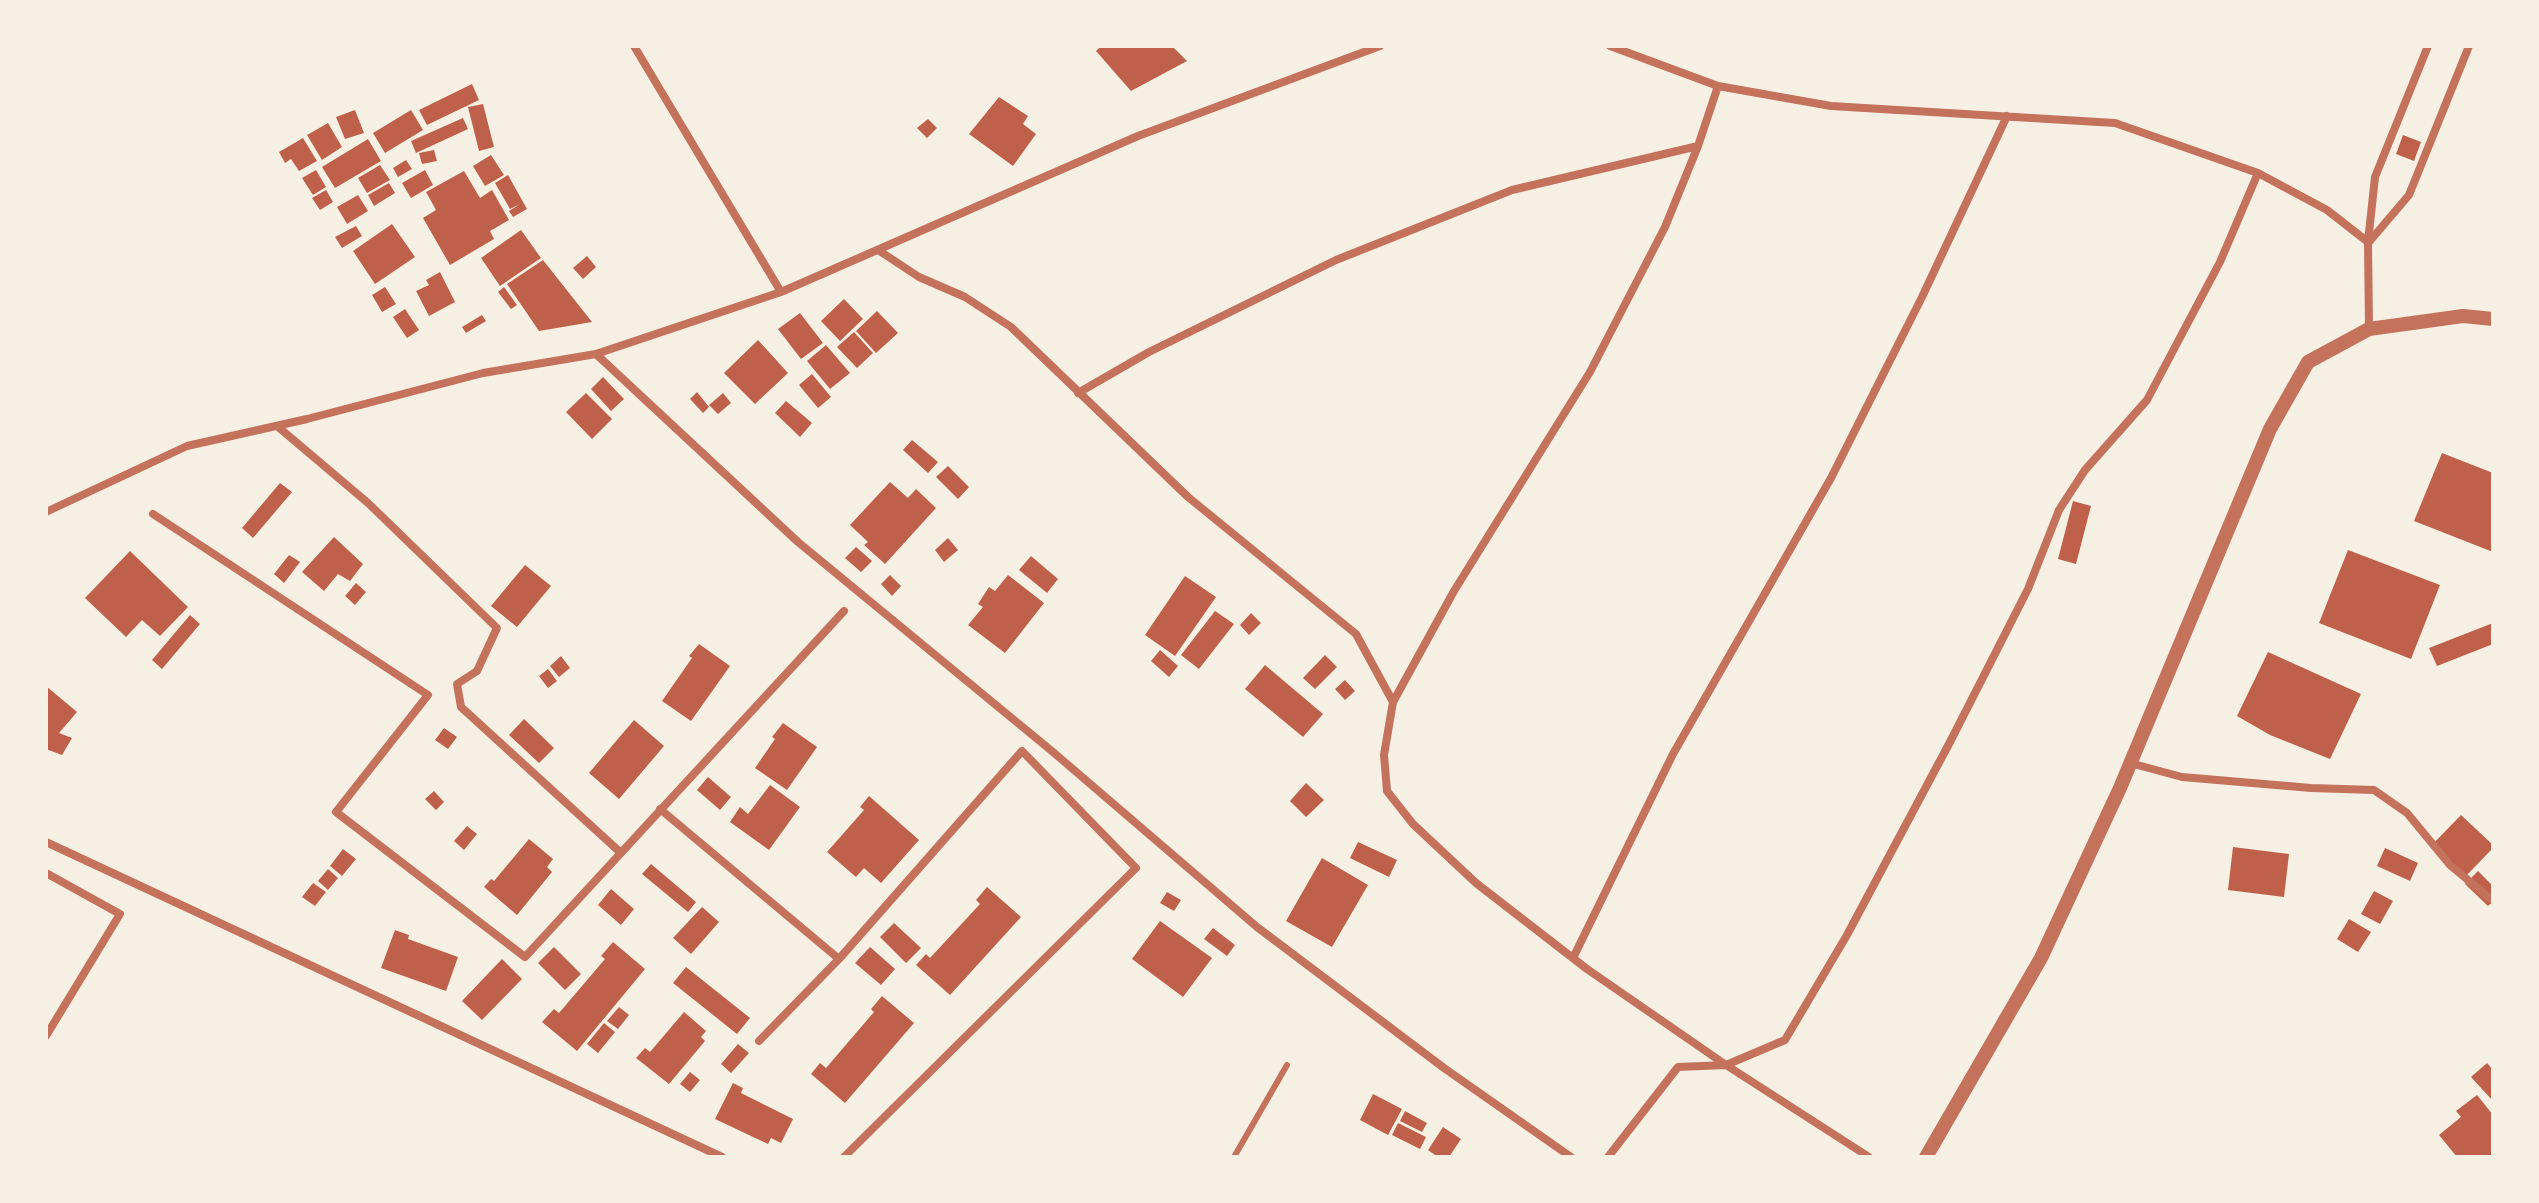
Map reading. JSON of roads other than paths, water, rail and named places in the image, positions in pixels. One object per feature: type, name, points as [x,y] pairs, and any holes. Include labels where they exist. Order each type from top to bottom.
[{"type":"street","points":[[634,46],[781,292]]},
{"type":"street","points":[[46,512],[187,446],[483,373],[596,354],[781,292],[1138,136],[1380,46]]},
{"type":"street","points":[[1610,46],[1718,86],[1831,106],[2115,123],[2258,173],[2327,210],[2368,242]]},
{"type":"street","points":[[2369,329],[2368,242],[2375,177],[2428,46]]},
{"type":"street","points":[[2368,242],[2409,195],[2469,46]]},
{"type":"street","points":[[1718,86],[1665,227],[1590,372],[1454,591],[1393,702],[1384,755],[1387,791],[1413,824],[1476,883],[1573,958],[1726,1065],[1869,1157]]},
{"type":"street","points":[[1573,958],[1673,754],[1831,478],[1922,297],[2007,116]]},
{"type":"street","points":[[1078,393],[1149,352],[1336,260],[1395,236],[1512,190],[1698,146]]},
{"type":"street","points":[[1608,1157],[1678,1067],[1726,1065],[1785,1040],[1847,935],[1950,742],[2028,589],[2059,510],[2085,470],[2147,400],[2220,262],[2258,173]]},
{"type":"street","points":[[878,250],[919,277],[965,297],[1011,327],[1188,497],[1356,634],[1393,702]]},
{"type":"street","points":[[1926,1157],[2041,958],[2130,763],[2270,429],[2308,362],[2369,329],[2463,316],[2493,319]]},
{"type":"street","points":[[596,354],[798,542],[1053,752],[1257,927],[1571,1157]]},
{"type":"street","points":[[277,426],[368,503],[497,628],[477,671],[457,684],[461,707],[621,853]]},
{"type":"street","points":[[153,514],[428,695],[336,812],[525,957],[844,611]]},
{"type":"street","points":[[759,1041],[839,959],[1022,751],[1136,868],[844,1157]]},
{"type":"street","points":[[2130,763],[2182,777],[2374,790],[2407,813],[2450,865],[2493,901]]},
{"type":"street","points":[[660,809],[839,959]]},
{"type":"street","points":[[46,842],[722,1157]]},
{"type":"street","points":[[46,873],[120,914],[46,1036]]},
{"type":"lane","points":[[1234,1157],[1287,1065]]}]
